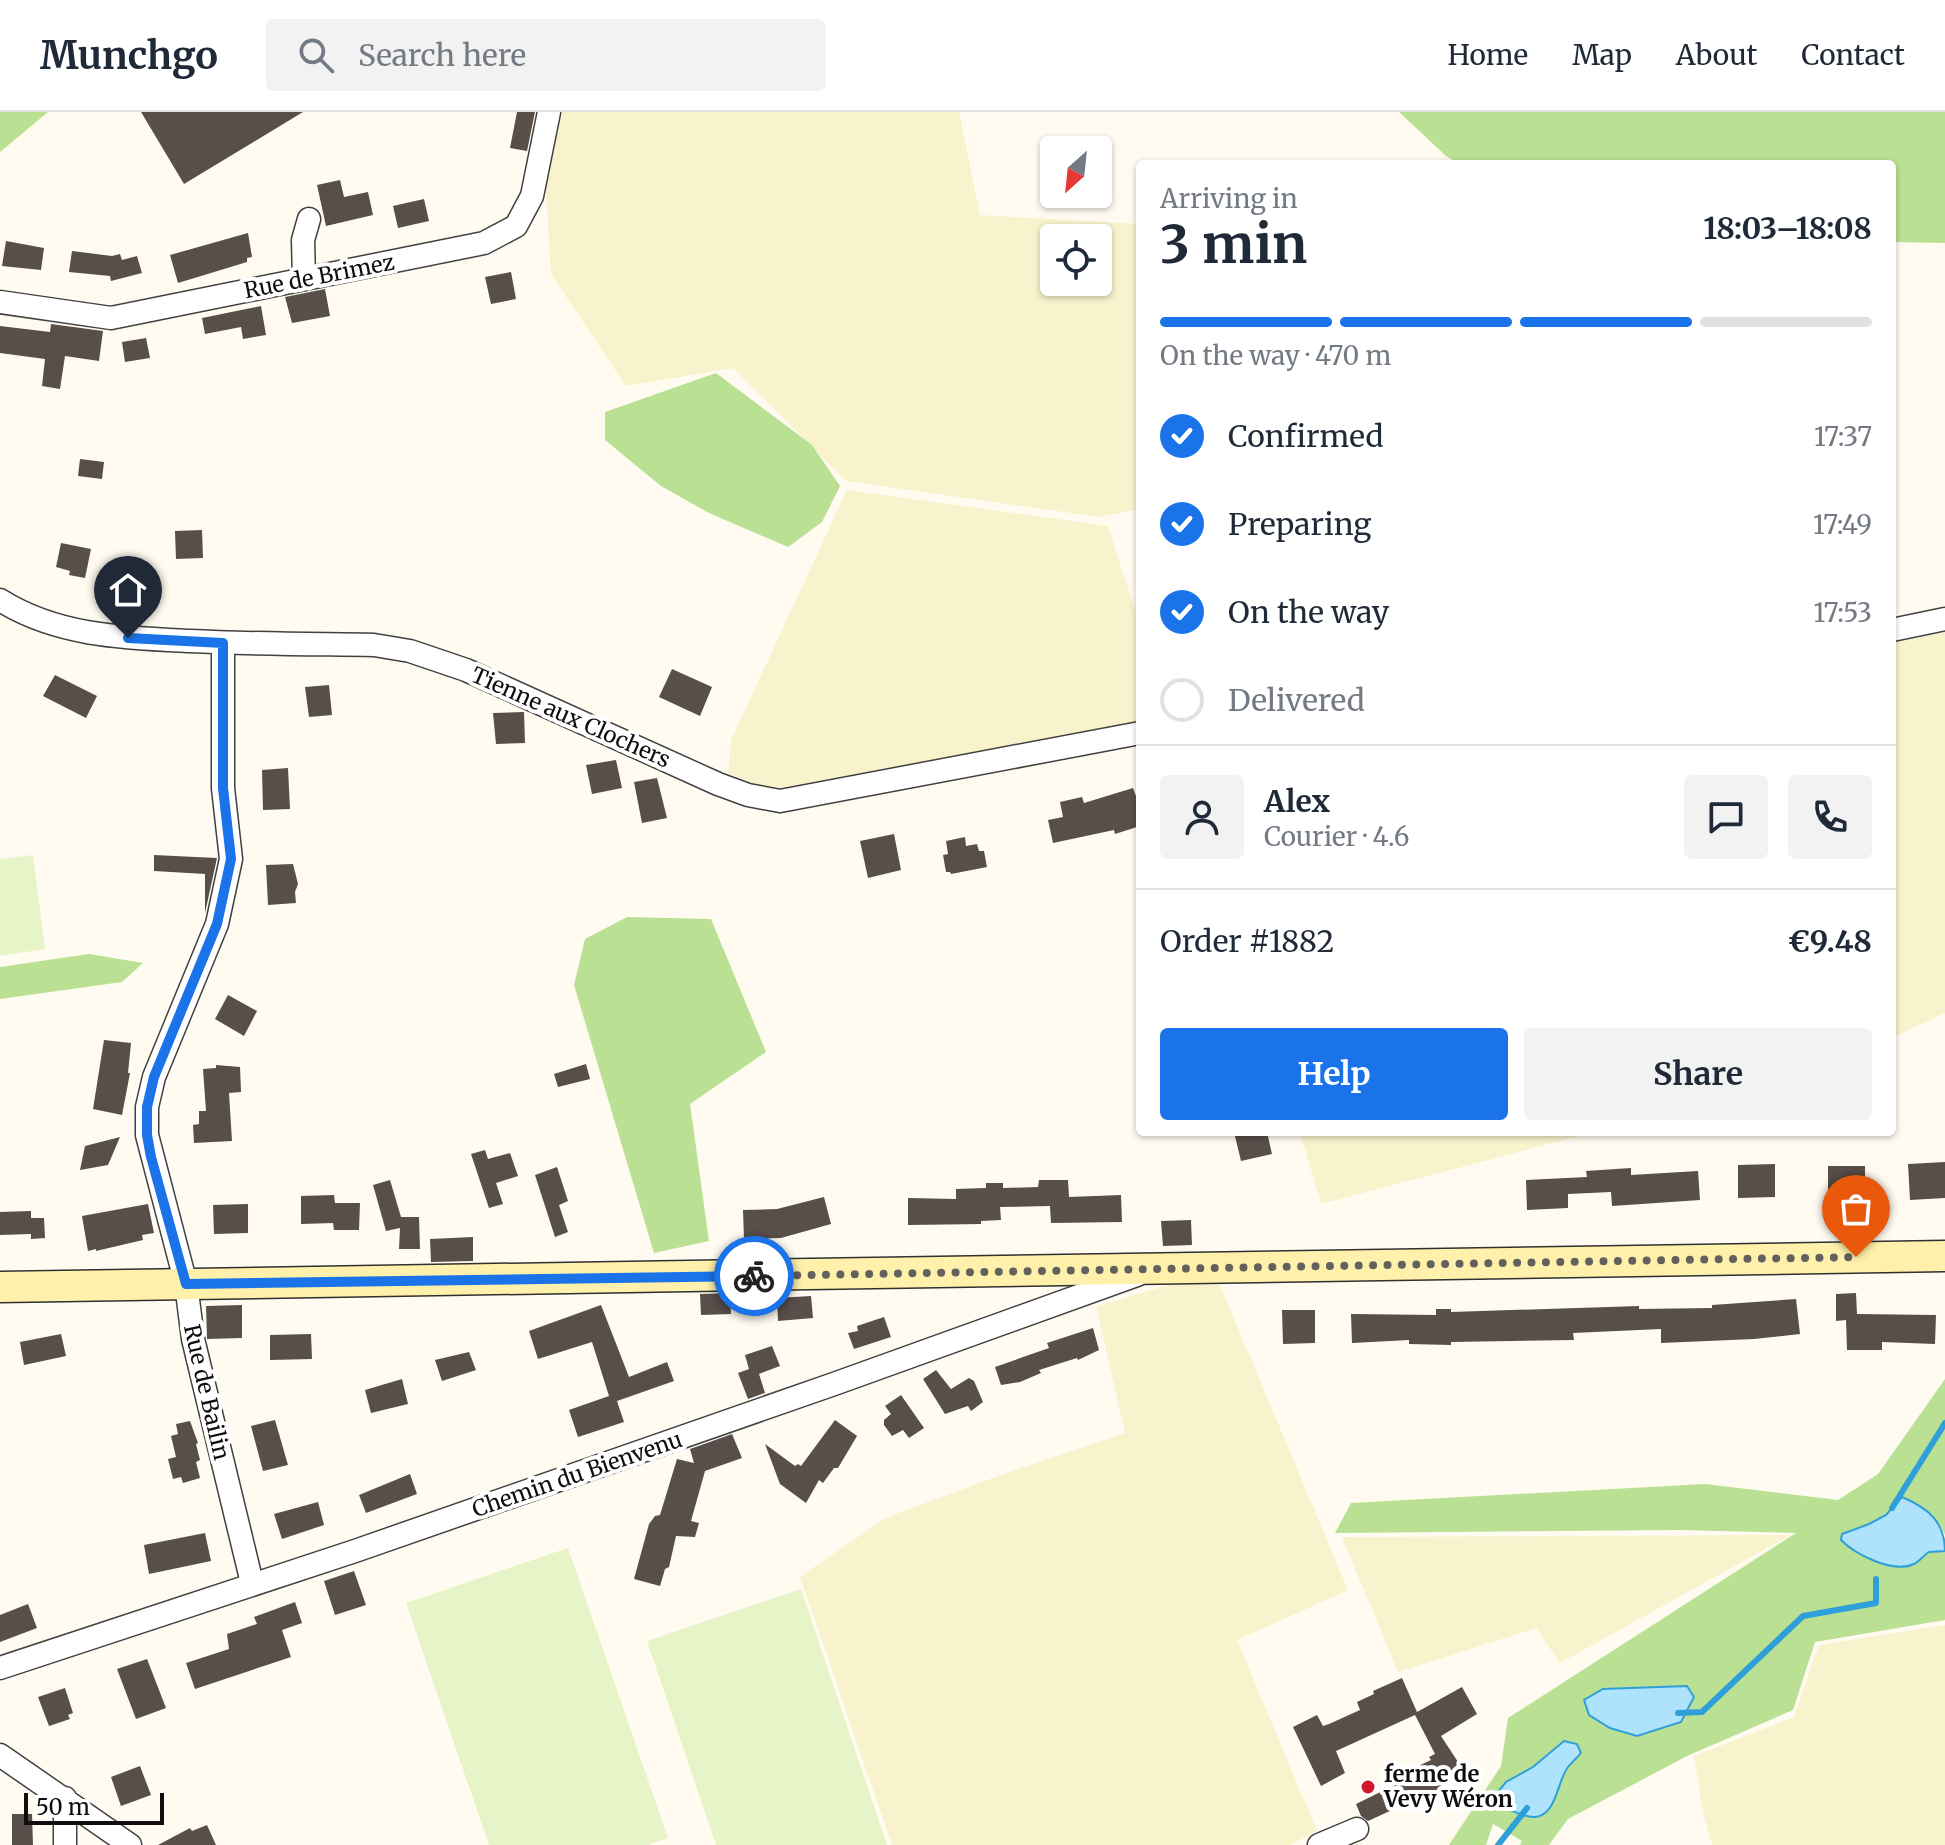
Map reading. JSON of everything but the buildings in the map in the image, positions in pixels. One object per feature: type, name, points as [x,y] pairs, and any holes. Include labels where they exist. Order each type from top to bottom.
[{"type":"main road","points":[[0,1287],[1945,1256]]},
{"type":"street","name":"Rue de Brimez","points":[[0,302],[111,318],[484,243],[516,226],[532,196],[549,112]]},
{"type":"street","points":[[304,279],[303,240],[309,219]]},
{"type":"street","name":"Tienne aux Clochers","points":[[0,600],[24,615],[71,630],[128,638],[374,645],[410,651],[466,670],[718,784],[748,795],[780,801],[1136,734]]},
{"type":"street","points":[[1896,629],[1945,619]]},
{"type":"street","name":"Rue de Bailin","points":[[223,643],[223,788],[231,859],[217,924],[154,1077],[147,1107],[147,1135],[186,1284],[193,1339],[252,1583]]},
{"type":"street","name":"Chemin du Bienvenu","points":[[0,1668],[355,1551],[1151,1270]]},
{"type":"street","points":[[0,1755],[130,1845]]},
{"type":"street","points":[[65,1798],[65,1845]]},
{"type":"street","points":[[1319,1845],[1357,1829]]},
{"type":"shaded area","points":[[563,112],[959,112],[980,215],[1136,224],[1136,510],[1099,517],[846,481],[733,368],[626,386],[551,274],[545,176]]},
{"type":"shaded area","points":[[847,490],[1108,526],[1136,614],[1136,724],[768,790],[728,773],[731,740]]},
{"type":"shaded area","points":[[1945,630],[1945,1013],[1896,1036],[1896,638]]},
{"type":"shaded area","points":[[1301,1136],[1579,1136],[1321,1204]]},
{"type":"shaded area","points":[[1219,1283],[1348,1590],[1237,1640],[1317,1831],[1290,1845],[892,1845],[800,1577],[885,1518],[1125,1433],[1096,1306],[1169,1285]]},
{"type":"shaded area","points":[[1791,1535],[1560,1663],[1536,1628],[1398,1672],[1342,1537]]},
{"type":"shaded area","points":[[1945,1625],[1945,1845],[1712,1845],[1694,1756],[1794,1717],[1819,1645]]},
{"type":"green space","points":[[0,112],[48,112],[0,152]]},
{"type":"green space","points":[[1399,112],[1945,112],[1945,243],[1896,242],[1896,160],[1452,160]]},
{"type":"green space","points":[[716,373],[812,445],[840,486],[822,522],[788,547],[709,513],[661,486],[605,440],[605,412]]},
{"type":"green space","points":[[33,855],[45,949],[0,956],[0,859]]},
{"type":"green space","points":[[627,917],[711,919],[766,1052],[690,1104],[709,1241],[654,1253],[574,985],[585,939]]},
{"type":"green space","points":[[89,954],[143,963],[122,982],[0,999],[0,967]]},
{"type":"green space","points":[[1945,1379],[1945,1535],[1928,1512],[1902,1497],[1847,1546],[1895,1567],[1929,1552],[1945,1550],[1945,1620],[1815,1642],[1793,1710],[1687,1756],[1568,1819],[1549,1845],[1520,1845],[1522,1841],[1493,1824],[1486,1845],[1449,1845],[1501,1766],[1508,1718],[1796,1533],[1679,1530],[1335,1533],[1351,1503],[1705,1484],[1838,1500],[1878,1474]],"holes":[[[1548,1753],[1575,1761],[1567,1767],[1549,1810],[1531,1817],[1505,1807],[1506,1782],[1533,1767]]]},
{"type":"green space","points":[[568,1548],[668,1838],[648,1845],[489,1845],[406,1603]]},
{"type":"green space","points":[[801,1589],[887,1845],[716,1845],[647,1641]]},
{"type":"water","points":[[1902,1497],[1933,1517],[1942,1532],[1945,1551],[1929,1552],[1914,1564],[1896,1566],[1865,1556],[1841,1540],[1842,1534],[1886,1515]]},
{"type":"water","points":[[1687,1686],[1694,1697],[1681,1722],[1637,1736],[1610,1728],[1589,1715],[1584,1700],[1603,1689]]},
{"type":"water","points":[[1564,1741],[1577,1744],[1581,1753],[1564,1773],[1552,1804],[1542,1815],[1530,1817],[1487,1805],[1506,1782],[1533,1767]]},
{"type":"waterway","points":[[1892,1508],[1945,1423]]},
{"type":"waterway","points":[[1678,1713],[1702,1712],[1803,1616],[1876,1603],[1876,1579]]},
{"type":"waterway","points":[[1498,1845],[1527,1808]]},
{"type":"way so far","points":[[754,1276],[1856,1257]]},
{"type":"place","name":"ferme de Vevy Wéron","points":[[1368,1787]]},
{"type":"route","points":[[128,638],[223,643],[223,788],[231,859],[217,924],[154,1077],[147,1107],[151,1157],[186,1284],[754,1276]]}]
